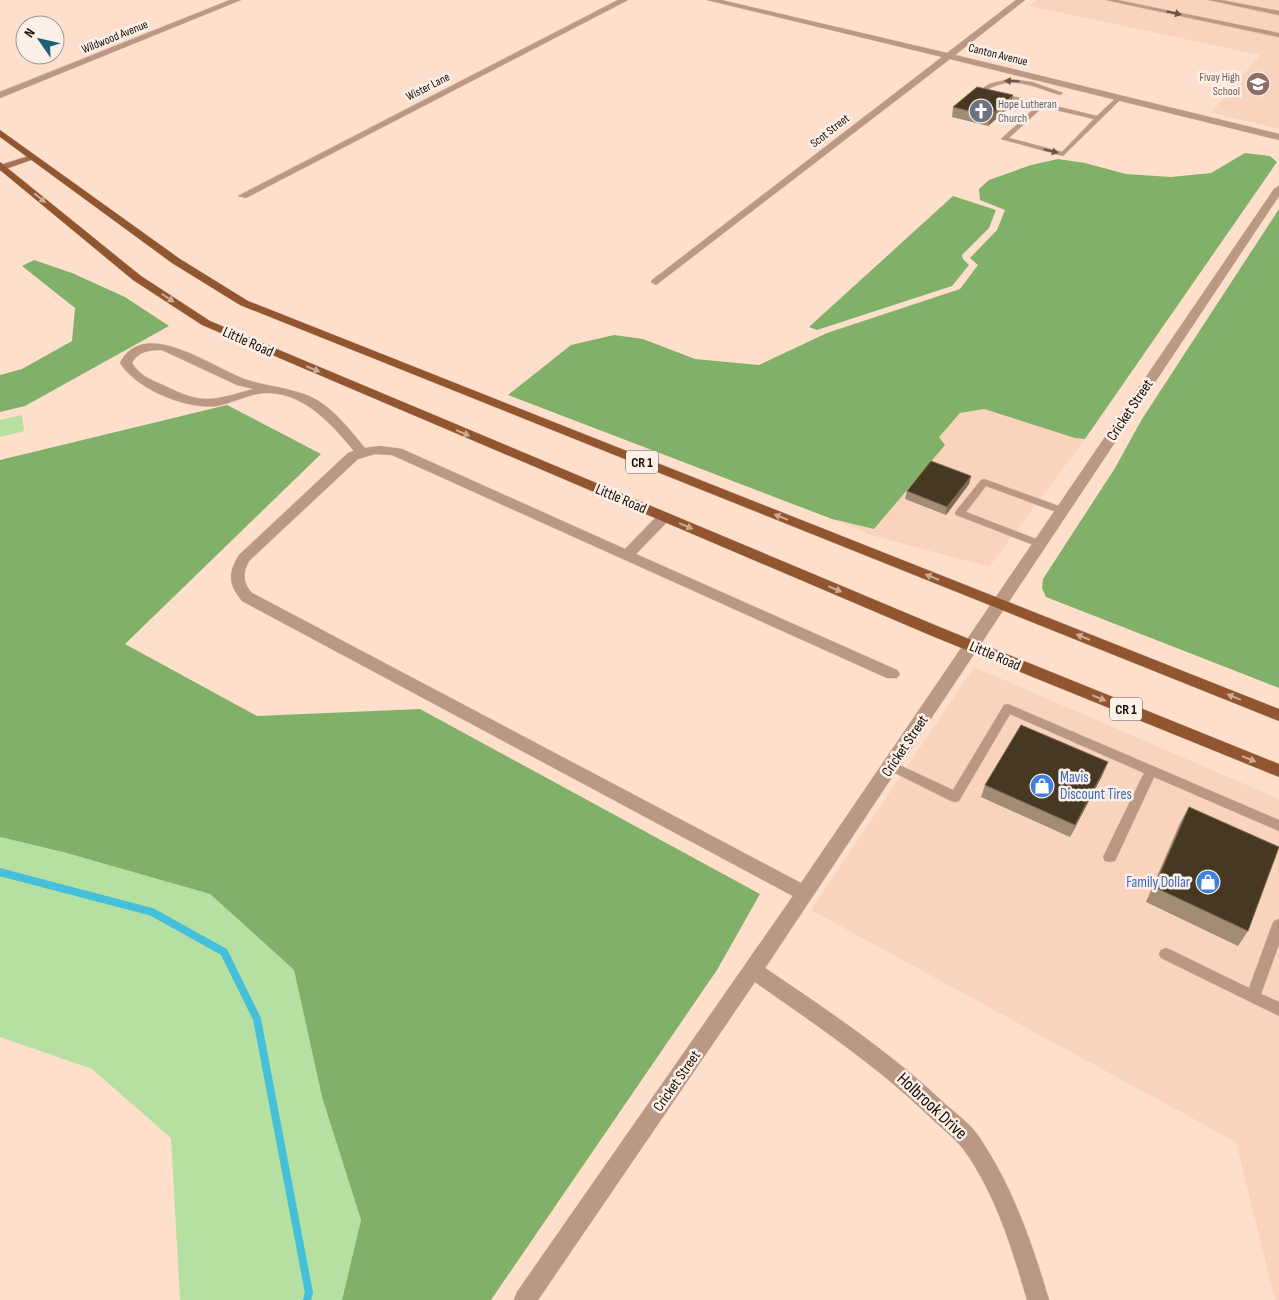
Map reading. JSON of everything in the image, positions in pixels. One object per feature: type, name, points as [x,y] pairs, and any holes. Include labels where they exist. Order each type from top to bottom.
[{"type":"main road","name":"CR 1","points":[[0,133],[176,261],[244,302],[1279,715]]},
{"type":"main road","name":"Little Road","points":[[1,166],[137,278],[206,323],[664,517],[1279,771]]},
{"type":"street","name":"Wildwood Avenue","points":[[0,95],[238,0]]},
{"type":"street","name":"Wister Lane","points":[[243,196],[624,0]]},
{"type":"street","name":"Canton Avenue","points":[[711,0],[949,56],[1279,138]]},
{"type":"street","name":"Scot Street","points":[[656,282],[1020,0]]},
{"type":"street","points":[[1,166],[32,158]]},
{"type":"street","name":"Cricket Street","points":[[525,1300],[805,894],[1279,189]]},
{"type":"street","points":[[271,389],[220,401],[200,404],[188,402],[140,379],[130,370],[126,363],[128,356],[135,351],[153,346],[164,347],[241,382],[271,389],[306,400],[334,418],[362,452]]},
{"type":"street","points":[[805,894],[247,597],[237,586],[235,577],[237,568],[244,558],[353,456],[362,452],[384,449],[398,452],[892,674]]},
{"type":"street","points":[[627,555],[664,517]]},
{"type":"street","name":"Holbrook Drive","points":[[753,970],[865,1048],[903,1078],[971,1142],[999,1190],[1019,1236],[1038,1300]]},
{"type":"lane","points":[[1109,0],[1279,35]]},
{"type":"lane","points":[[1212,0],[1279,13]]},
{"type":"lane","points":[[1060,92],[1015,80],[993,82],[982,91],[1098,118]]},
{"type":"lane","points":[[1070,86],[1040,105],[1004,139],[1064,154],[1119,98]]},
{"type":"lane","points":[[1040,544],[960,513],[984,482],[1062,511]]},
{"type":"lane","points":[[891,766],[955,797],[1008,708],[1279,826]]},
{"type":"lane","points":[[1110,856],[1151,771]]},
{"type":"lane","points":[[1254,997],[1279,925]]},
{"type":"lane","points":[[1166,954],[1279,1010]]},
{"type":"shaded area","name":"Fivay High School","points":[[1037,0],[1279,0],[1279,129],[1211,113],[1260,55],[1030,6]]},
{"type":"shaded area","points":[[984,409],[1075,438],[1085,439],[989,567],[871,535],[832,519],[874,529],[939,437],[960,413]]},
{"type":"shaded area","points":[[974,667],[1279,799],[1279,1300],[1275,1300],[1236,1142],[811,910]]},
{"type":"green space","points":[[1245,153],[1270,156],[1277,162],[1085,439],[1075,438],[984,409],[960,413],[939,437],[945,445],[874,529],[832,519],[508,395],[571,345],[614,335],[643,339],[695,359],[759,365],[827,333],[960,289],[978,265],[970,258],[997,230],[1005,210],[980,200],[979,189],[989,180],[1031,165],[1058,159],[1085,163],[1126,174],[1171,177],[1211,173]]},
{"type":"green space","points":[[953,196],[996,210],[989,228],[962,255],[969,265],[952,286],[817,330],[809,327]]},
{"type":"green space","points":[[1279,209],[1279,688],[1046,597],[1042,588],[1043,579],[1115,468],[1142,419]]},
{"type":"green space","points":[[34,260],[72,273],[125,297],[169,326],[25,406],[0,412],[0,375],[22,369],[72,341],[75,308],[22,266]]},
{"type":"green space","points":[[227,405],[321,454],[125,644],[257,716],[420,709],[760,894],[717,970],[491,1300],[342,1300],[361,1220],[322,1097],[294,970],[210,894],[63,852],[0,837],[0,460]]},
{"type":"green space","points":[[22,415],[24,431],[0,437],[0,420]]},
{"type":"green space","points":[[0,837],[63,852],[210,894],[294,970],[322,1097],[361,1220],[342,1300],[180,1300],[171,1138],[92,1069],[0,1037]]},
{"type":"building","points":[[977,87],[1013,95],[990,116],[953,107]]},
{"type":"building","points":[[931,461],[971,476],[947,507],[907,491]]},
{"type":"building","name":"Mavis Discount Tires","points":[[1021,725],[1108,762],[1075,825],[985,785]]},
{"type":"building","name":"Family Dollar","points":[[1189,807],[1279,847],[1248,931],[1154,887]]},
{"type":"waterway","points":[[0,872],[152,912],[224,952],[257,1019],[309,1293],[307,1300]]},
{"type":"place","name":"Fivay High School","points":[[1258,84]]},
{"type":"place","name":"Hope Lutheran Church","points":[[981,111]]},
{"type":"place","name":"Mavis Discount Tires","points":[[1042,786]]},
{"type":"place","name":"Family Dollar","points":[[1208,882]]}]
